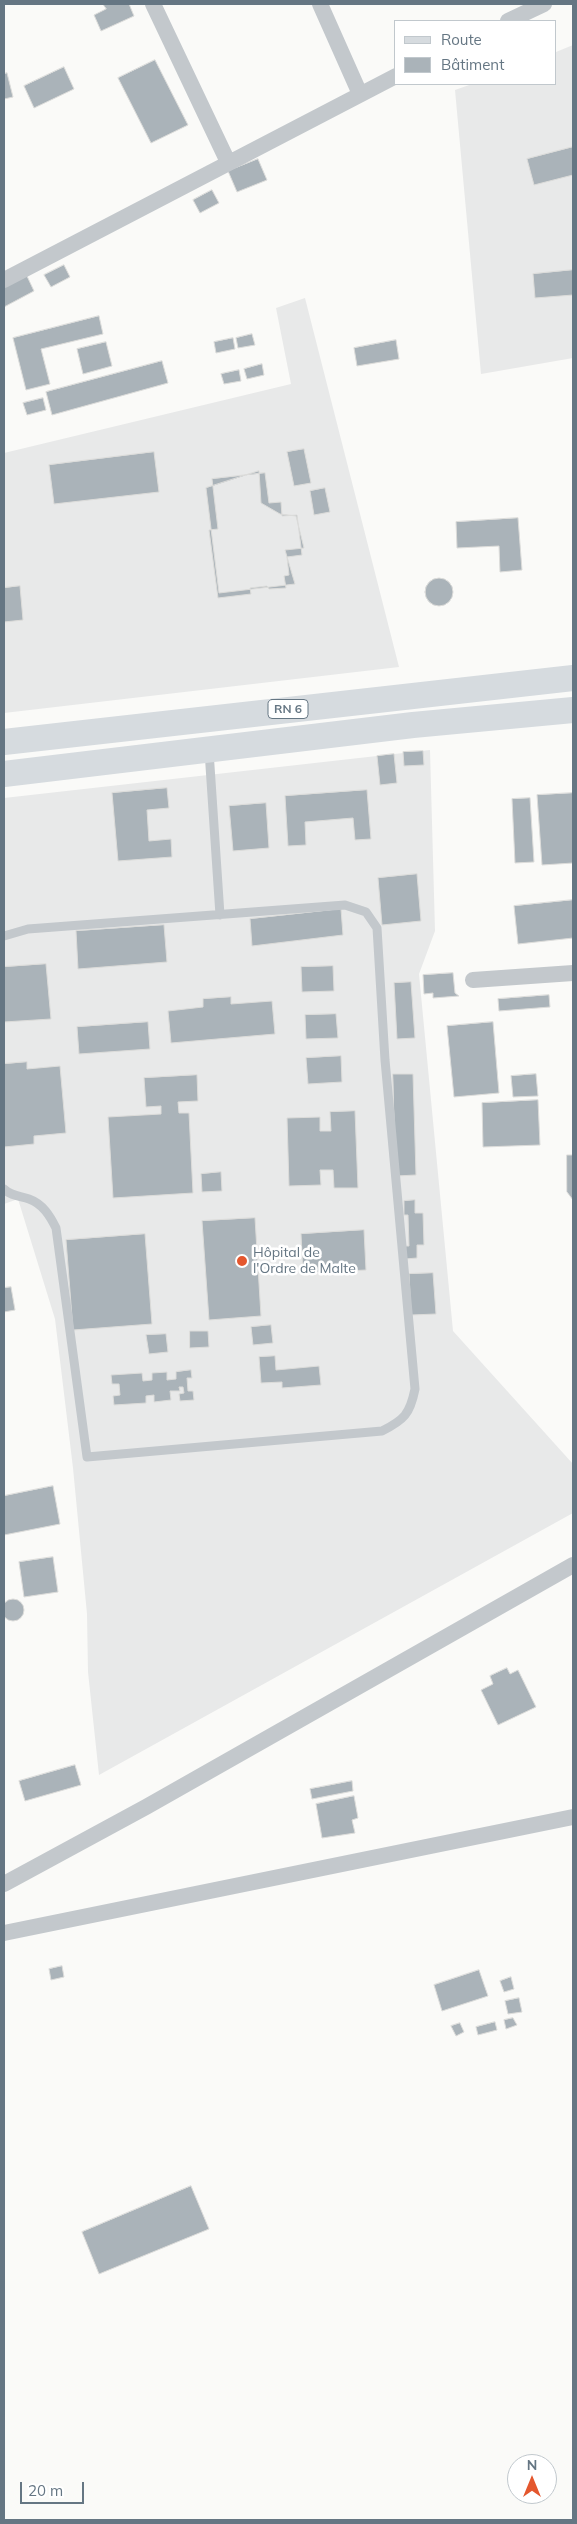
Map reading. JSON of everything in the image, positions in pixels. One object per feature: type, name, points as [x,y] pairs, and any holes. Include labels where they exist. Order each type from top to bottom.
[{"type":"main road","name":"RN 6","points":[[4,742],[573,678]]},
{"type":"main road","name":"RN 6","points":[[4,774],[413,725],[573,710]]},
{"type":"street","points":[[153,4],[228,162]]},
{"type":"street","points":[[320,4],[360,94]]},
{"type":"street","points":[[510,20],[544,4]]},
{"type":"street","points":[[4,280],[394,77]]},
{"type":"street","points":[[472,980],[573,973]]},
{"type":"street","points":[[4,1884],[146,1807],[573,1565]]},
{"type":"street","points":[[4,1934],[573,1817]]},
{"type":"lane","points":[[209,749],[220,915]]},
{"type":"lane","points":[[4,936],[28,928],[345,905],[366,912],[377,928],[385,1060],[415,1389],[412,1405],[401,1421],[382,1431],[87,1457],[56,1228],[46,1210],[32,1200],[9,1194],[4,1189]]},
{"type":"shaded area","points":[[573,45],[573,358],[481,374],[455,90],[469,85],[557,85],[557,52]]},
{"type":"shaded area","points":[[305,298],[399,667],[4,713],[4,453],[291,384],[276,308]]},
{"type":"shaded area","name":"Hôpital de l'Ordre de Malte","points":[[430,750],[435,931],[419,974],[453,1331],[573,1464],[573,1513],[99,1775],[88,1672],[87,1614],[73,1468],[55,1319],[18,1199],[4,1204],[4,798]]},
{"type":"building","points":[[103,4],[129,4],[134,16],[101,31],[94,15],[106,9]]},
{"type":"building","points":[[155,60],[188,125],[151,143],[118,78]]},
{"type":"building","points":[[64,67],[74,89],[34,108],[24,86]]},
{"type":"building","points":[[7,73],[13,97],[4,99],[4,74]]},
{"type":"building","points":[[573,147],[573,175],[534,185],[527,159]]},
{"type":"building","points":[[258,159],[267,180],[237,192],[228,171]]},
{"type":"building","points":[[212,190],[219,203],[200,213],[193,200]]},
{"type":"building","points":[[64,265],[70,277],[51,287],[44,275]]},
{"type":"building","points":[[573,270],[573,295],[535,298],[533,274]]},
{"type":"building","points":[[26,274],[34,291],[4,307],[4,285]]},
{"type":"building","points":[[99,316],[103,334],[41,349],[50,384],[26,390],[13,338]]},
{"type":"building","points":[[252,334],[255,345],[238,348],[236,338]]},
{"type":"building","points":[[233,338],[235,349],[216,353],[214,342]]},
{"type":"building","points":[[396,340],[399,359],[357,366],[354,348]]},
{"type":"building","points":[[106,342],[112,366],[83,374],[77,349]]},
{"type":"building","points":[[162,361],[168,383],[52,415],[46,392]]},
{"type":"building","points":[[262,364],[264,375],[247,379],[244,369]]},
{"type":"building","points":[[239,370],[241,381],[224,384],[221,374]]},
{"type":"building","points":[[43,398],[46,410],[27,415],[23,403]]},
{"type":"building","points":[[304,449],[311,483],[294,486],[287,452]]},
{"type":"building","points":[[154,452],[159,492],[54,504],[49,465]]},
{"type":"building","points":[[259,471],[261,503],[280,514],[296,516],[304,548],[285,550],[295,584],[219,593],[206,488]]},
{"type":"building","points":[[265,473],[269,503],[281,502],[282,516],[297,515],[302,555],[287,557],[289,575],[284,576],[286,588],[269,589],[267,586],[250,588],[251,594],[218,598],[209,530],[218,529],[212,479]]},
{"type":"building","points":[[325,488],[330,512],[314,515],[310,491]]},
{"type":"building","points":[[518,518],[522,570],[500,572],[499,546],[457,548],[456,522]]},
{"type":"building","points":[[439,578],[449,582],[453,592],[449,602],[439,606],[429,602],[425,592],[429,582]]},
{"type":"building","points":[[20,586],[23,620],[4,622],[4,588]]},
{"type":"building","points":[[423,751],[424,765],[404,766],[403,752]]},
{"type":"building","points":[[394,754],[397,783],[380,785],[377,756]]},
{"type":"building","points":[[167,788],[169,808],[147,810],[149,841],[171,839],[172,857],[118,861],[112,793]]},
{"type":"building","points":[[367,790],[371,839],[355,840],[353,818],[305,822],[306,845],[288,846],[285,796]]},
{"type":"building","points":[[573,793],[573,863],[542,865],[537,795]]},
{"type":"building","points":[[530,798],[534,862],[515,863],[512,799]]},
{"type":"building","points":[[266,803],[269,848],[233,851],[229,806]]},
{"type":"building","points":[[417,874],[421,921],[382,925],[378,878]]},
{"type":"building","points":[[573,900],[573,938],[518,944],[514,906]]},
{"type":"building","points":[[341,909],[343,935],[252,946],[250,919]]},
{"type":"building","points":[[164,925],[167,962],[78,969],[76,931]]},
{"type":"building","points":[[46,964],[51,1019],[4,1022],[4,967]]},
{"type":"building","points":[[333,966],[334,991],[302,992],[301,967]]},
{"type":"building","points":[[453,973],[455,993],[459,996],[433,998],[433,993],[424,994],[423,975]]},
{"type":"building","points":[[411,982],[415,1038],[397,1039],[394,983]]},
{"type":"building","points":[[549,995],[550,1007],[499,1011],[498,999]]},
{"type":"building","points":[[231,997],[231,1004],[272,1001],[275,1034],[171,1043],[168,1011],[203,1007],[203,999]]},
{"type":"building","points":[[336,1014],[338,1038],[306,1039],[305,1015]]},
{"type":"building","points":[[148,1022],[150,1049],[79,1054],[77,1027]]},
{"type":"building","points":[[493,1022],[499,1093],[454,1097],[447,1026]]},
{"type":"building","points":[[341,1056],[342,1082],[308,1084],[306,1058]]},
{"type":"building","points":[[27,1062],[27,1069],[60,1066],[66,1133],[34,1136],[34,1144],[4,1147],[4,1064]]},
{"type":"building","points":[[393,1074],[413,1074],[416,1175],[396,1176]]},
{"type":"building","points":[[536,1074],[538,1096],[513,1097],[511,1076]]},
{"type":"building","points":[[197,1075],[198,1101],[178,1102],[179,1113],[189,1113],[193,1193],[113,1198],[108,1117],[161,1114],[161,1106],[146,1107],[144,1078]]},
{"type":"building","points":[[538,1100],[540,1145],[483,1147],[482,1103]]},
{"type":"building","points":[[355,1111],[358,1188],[334,1188],[333,1170],[320,1170],[321,1185],[289,1186],[287,1118],[320,1117],[320,1131],[331,1131],[330,1112]]},
{"type":"building","points":[[567,1155],[573,1155],[573,1200],[567,1192]]},
{"type":"building","points":[[221,1172],[222,1191],[202,1192],[201,1174]]},
{"type":"building","points":[[415,1200],[415,1213],[423,1213],[424,1245],[417,1245],[417,1258],[405,1259],[405,1246],[409,1246],[408,1215],[404,1215],[404,1201]]},
{"type":"building","points":[[255,1218],[261,1316],[209,1320],[202,1221]]},
{"type":"building","points":[[364,1230],[366,1270],[303,1273],[301,1234]]},
{"type":"building","points":[[145,1234],[152,1324],[73,1330],[66,1240]]},
{"type":"building","points":[[433,1273],[436,1314],[411,1315],[409,1274]]},
{"type":"building","points":[[11,1287],[15,1310],[4,1312],[4,1288]]},
{"type":"building","points":[[271,1325],[273,1343],[253,1345],[251,1327]]},
{"type":"building","points":[[190,1331],[208,1331],[209,1347],[190,1348]]},
{"type":"building","points":[[166,1334],[168,1352],[149,1354],[146,1335]]},
{"type":"building","points":[[275,1356],[276,1370],[319,1366],[321,1385],[282,1388],[282,1382],[261,1383],[259,1357]]},
{"type":"building","points":[[191,1370],[192,1378],[187,1378],[188,1391],[193,1391],[194,1400],[180,1401],[179,1394],[184,1393],[183,1387],[179,1387],[180,1391],[170,1391],[171,1400],[154,1402],[154,1395],[146,1396],[146,1403],[114,1405],[113,1396],[120,1395],[119,1384],[112,1384],[111,1375],[142,1373],[143,1381],[152,1380],[152,1373],[167,1372],[167,1380],[176,1379],[176,1372]]},
{"type":"building","points":[[53,1486],[60,1524],[4,1535],[4,1496]]},
{"type":"building","points":[[53,1557],[58,1592],[24,1597],[19,1562]]},
{"type":"building","points":[[9,1599],[17,1599],[24,1606],[24,1614],[17,1621],[9,1621],[2,1614],[2,1606]]},
{"type":"building","points":[[507,1668],[510,1674],[518,1670],[536,1707],[498,1725],[481,1690],[493,1684],[490,1676]]},
{"type":"building","points":[[75,1765],[81,1785],[25,1801],[19,1781]]},
{"type":"building","points":[[352,1781],[353,1791],[312,1799],[310,1789]]},
{"type":"building","points":[[354,1796],[358,1818],[352,1820],[355,1833],[322,1838],[316,1804]]},
{"type":"building","points":[[62,1966],[64,1977],[51,1980],[49,1969]]},
{"type":"building","points":[[479,1970],[488,1996],[442,2011],[434,1985]]},
{"type":"building","points":[[511,1977],[514,1989],[504,1992],[500,1981]]},
{"type":"building","points":[[519,1998],[522,2012],[508,2014],[505,2001]]},
{"type":"building","points":[[513,2018],[517,2025],[506,2029],[504,2020]]},
{"type":"building","points":[[495,2022],[497,2030],[478,2035],[476,2027]]},
{"type":"building","points":[[460,2023],[464,2032],[456,2036],[451,2026]]},
{"type":"building","points":[[191,2186],[209,2229],[99,2274],[82,2232]]},
{"type":"place","name":"Hôpital de l'Ordre de Malte","points":[[242,1261]]}]
